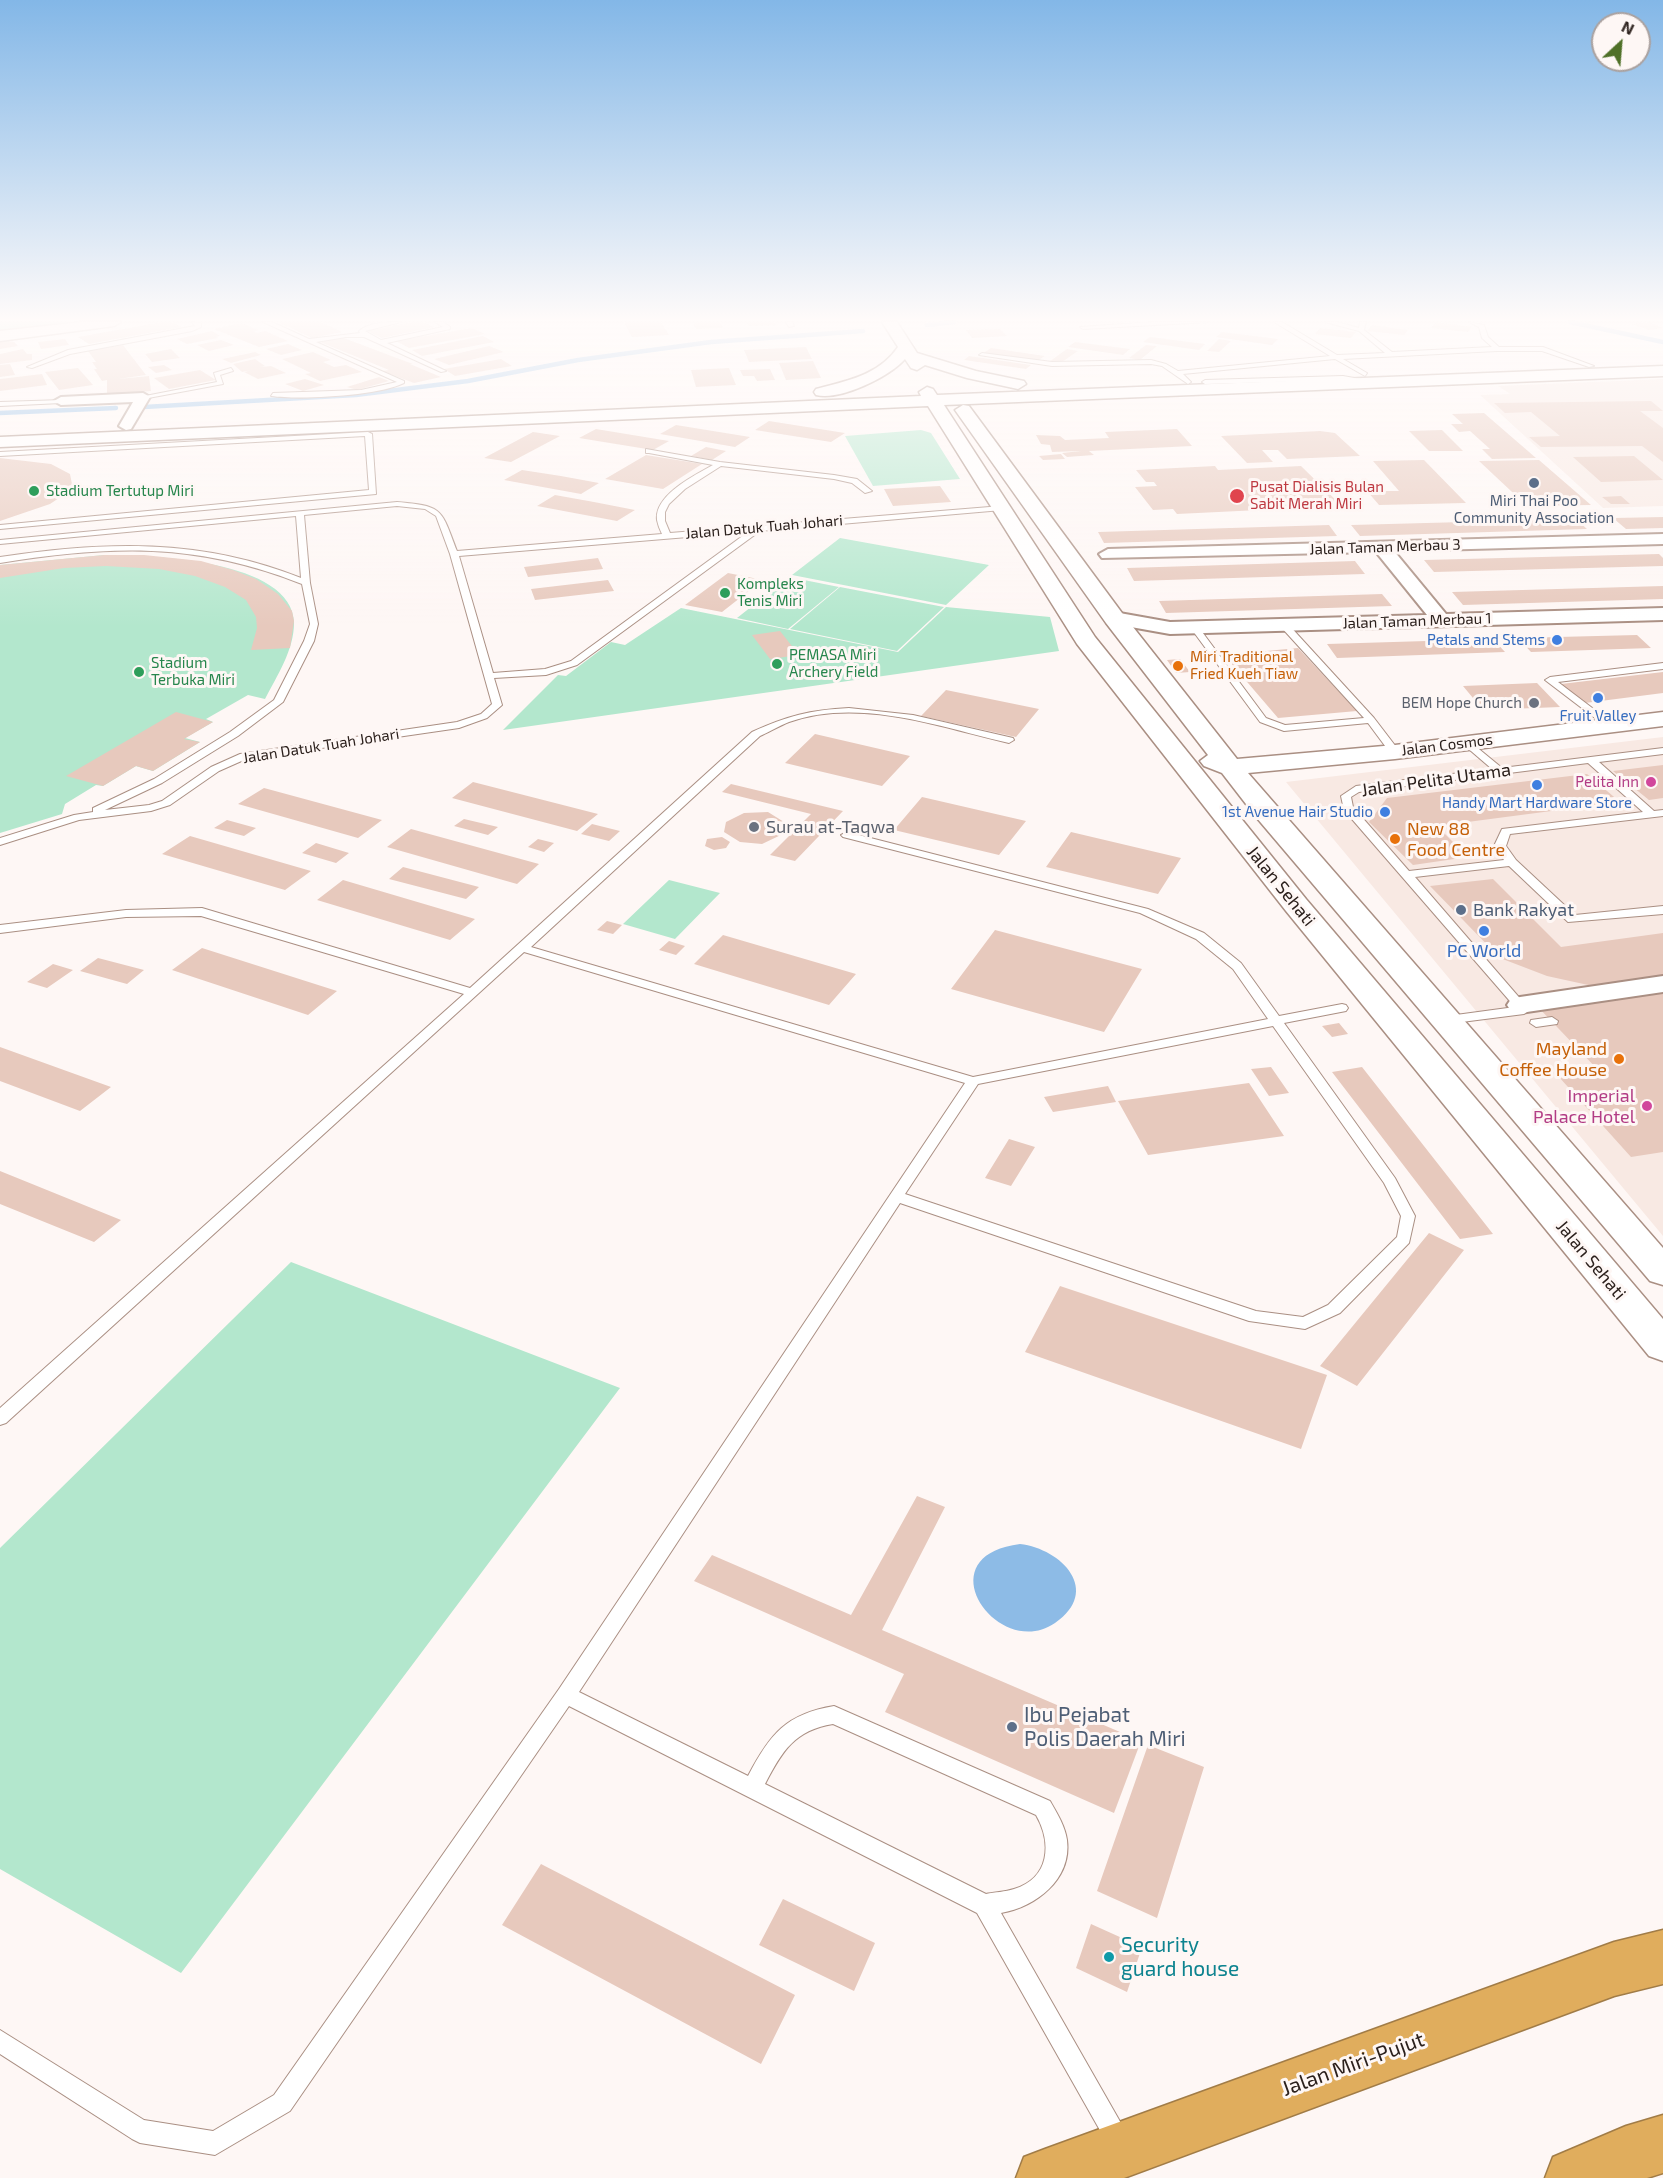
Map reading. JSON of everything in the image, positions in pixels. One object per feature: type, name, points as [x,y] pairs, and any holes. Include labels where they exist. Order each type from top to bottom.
[{"type":"highway","name":"Jalan Miri-Pujut","points":[[1045,2178],[1614,1969],[1663,1957]]},
{"type":"highway","points":[[1574,2178],[1626,2155],[1663,2144]]},
{"type":"main road","points":[[0,432],[180,424]]},
{"type":"main road","points":[[0,442],[166,439],[464,424]]},
{"type":"main road","name":"Jalan Sehati","points":[[960,424],[1264,811],[1445,1021],[1659,1261]]},
{"type":"main road","points":[[963,426],[968,424]]},
{"type":"main road","name":"Jalan Sehati","points":[[963,426],[1002,508],[1067,607],[1085,639],[1296,905],[1663,1346]]},
{"type":"main road","points":[[1085,639],[1104,647],[1182,743],[1201,756],[1230,767],[1224,782],[1225,795],[1297,884],[1296,905]]},
{"type":"main road","name":"Jalan Cosmos","points":[[1230,767],[1395,752],[1663,719]]},
{"type":"main road","points":[[1201,729],[1220,741],[1246,750],[1275,755],[1328,758]]},
{"type":"main road","points":[[1264,811],[1266,796],[1274,783],[1298,761]]},
{"type":"street","name":"Jalan Taman Merbau 3","points":[[1108,554],[1660,541]]},
{"type":"street","points":[[1381,547],[1441,620]]},
{"type":"street","name":"Jalan Taman Merbau 1","points":[[1170,628],[1663,614]]},
{"type":"street","points":[[1114,618],[1170,628]]},
{"type":"street","points":[[1134,644],[1170,628]]},
{"type":"street","points":[[1527,1013],[1663,984]]},
{"type":"lane","points":[[0,454],[166,439],[368,434],[373,492],[0,527]]},
{"type":"lane","points":[[649,452],[720,464],[834,477],[854,481],[868,491]]},
{"type":"lane","points":[[666,534],[660,520],[664,504],[674,493],[720,464]]},
{"type":"lane","points":[[332,496],[333,510]]},
{"type":"lane","name":"Jalan Datuk Tuah Johari","points":[[0,542],[397,504],[427,507],[439,516],[454,554],[488,676],[498,700],[497,705],[474,721],[439,729],[244,756],[215,769],[166,803],[151,808],[78,818],[0,842]]},
{"type":"lane","name":"Jalan Datuk Tuah Johari","points":[[454,554],[666,534],[1002,508]]},
{"type":"lane","points":[[78,818],[120,801],[158,781],[234,734],[278,702],[309,641],[314,624],[306,583],[300,513]]},
{"type":"lane","points":[[488,676],[546,672],[574,663],[760,527]]},
{"type":"lane","points":[[0,560],[81,549],[181,549],[247,561],[306,583]]},
{"type":"lane","points":[[1284,625],[1371,720],[1395,752]]},
{"type":"lane","points":[[1194,627],[1263,720],[1284,728],[1371,720]]},
{"type":"lane","points":[[1608,725],[1550,680],[1663,666]]},
{"type":"lane","points":[[0,1418],[756,734],[781,721],[814,712],[841,709],[873,711],[1009,740]]},
{"type":"lane","points":[[1468,743],[1501,772]]},
{"type":"lane","name":"Jalan Pelita Utama","points":[[1527,1013],[1348,808],[1346,796],[1356,789],[1663,751]]},
{"type":"lane","points":[[1592,761],[1657,813]]},
{"type":"lane","points":[[1657,813],[1506,831],[1500,846],[1512,862],[1572,919],[1663,910]]},
{"type":"lane","points":[[847,835],[1144,911],[1200,936],[1237,966],[1390,1181],[1408,1216],[1404,1239],[1334,1309],[1305,1323],[1255,1317],[898,1197]]},
{"type":"lane","points":[[1406,876],[1512,862]]},
{"type":"lane","points":[[0,929],[138,913],[202,912],[471,992]]},
{"type":"lane","points":[[522,948],[973,1081],[1342,1008]]},
{"type":"lane","points":[[1445,1021],[1527,1013],[1552,1021]]},
{"type":"lane","points":[[0,2042],[140,2131],[215,2143],[282,2103],[566,1695],[973,1081]]},
{"type":"lane","points":[[566,1695],[985,1905],[1123,2149]]},
{"type":"lane","points":[[752,1788],[774,1748],[786,1733],[815,1716],[834,1714],[1043,1808],[1052,1823],[1058,1842],[1055,1861],[1046,1878],[1033,1891],[1017,1899],[985,1905]]},
{"type":"shaded area","points":[[1511,424],[1663,424],[1663,506],[1603,508]]},
{"type":"shaded area","points":[[1663,737],[1663,1236],[1286,782]]},
{"type":"green space","points":[[921,430],[931,433],[960,479],[873,486],[845,436]]},
{"type":"green space","points":[[840,538],[989,565],[946,605],[792,575]]},
{"type":"green space","name":"Stadium Terbuka Miri","points":[[104,555],[152,557],[215,565],[245,573],[270,585],[287,602],[294,623],[288,653],[265,699],[248,695],[206,719],[213,722],[185,738],[200,742],[153,771],[136,766],[103,786],[96,785],[65,804],[62,814],[0,833],[0,565]]},
{"type":"green space","points":[[789,577],[839,587],[788,629],[737,618]]},
{"type":"green space","points":[[840,587],[944,607],[897,651],[790,629]]},
{"type":"green space","name":"PEMASA Miri Archery Field","points":[[946,607],[1050,617],[1059,651],[503,730],[558,675],[566,676],[611,642],[625,645],[681,608],[898,652]]},
{"type":"green space","points":[[669,880],[720,893],[675,939],[623,924]]},
{"type":"green space","points":[[291,1262],[620,1388],[181,1973],[0,1869],[0,1548]]},
{"type":"water","points":[[1020,1544],[1050,1554],[1071,1573],[1076,1585],[1075,1598],[1069,1611],[1055,1623],[1033,1631],[1012,1629],[994,1618],[980,1603],[974,1585],[977,1567],[991,1552]]},
{"type":"building","points":[[765,424],[786,424],[845,433],[831,442],[755,430]]},
{"type":"building","points":[[1451,424],[1496,424],[1536,458],[1492,459],[1482,449],[1490,449],[1470,431],[1459,432]]},
{"type":"building","points":[[1545,424],[1657,424],[1663,428],[1663,462],[1642,446],[1541,447],[1529,437],[1560,436]]},
{"type":"building","points":[[676,425],[750,437],[735,447],[660,434]]},
{"type":"building","points":[[596,429],[669,441],[653,450],[579,438]]},
{"type":"building","points":[[1177,429],[1192,446],[1089,451],[1094,455],[1067,457],[1062,453],[1081,451],[1052,452],[1050,445],[1041,444],[1036,435],[1060,436],[1065,440],[1109,438],[1105,432]]},
{"type":"building","points":[[1442,430],[1463,451],[1429,451],[1409,431]]},
{"type":"building","points":[[1320,431],[1335,433],[1360,456],[1287,459],[1278,450],[1262,450],[1273,462],[1247,463],[1221,436]]},
{"type":"building","points":[[533,432],[560,436],[511,462],[484,458]]},
{"type":"building","points":[[706,447],[726,451],[712,460],[691,456]]},
{"type":"building","points":[[1061,454],[1065,459],[1043,460],[1039,456]]},
{"type":"building","points":[[646,455],[702,464],[663,489],[605,479]]},
{"type":"building","points":[[1634,456],[1663,480],[1601,482],[1573,457]]},
{"type":"building","name":"Stadium Tertutup Miri","points":[[0,458],[51,464],[70,474],[72,484],[65,494],[50,504],[0,521]]},
{"type":"building","points":[[1424,460],[1466,503],[1379,505],[1367,491],[1399,491],[1373,461]]},
{"type":"building","name":"Miri Thai Poo Community Association","points":[[1539,460],[1591,505],[1527,506],[1479,461]]},
{"type":"building","name":"Pusat Dialisis Bulan Sabit Merah Miri","points":[[1215,466],[1218,470],[1301,466],[1342,506],[1177,514],[1173,509],[1153,510],[1135,487],[1157,486],[1154,482],[1146,482],[1136,470]]},
{"type":"building","points":[[522,470],[599,483],[581,494],[504,480]]},
{"type":"building","points":[[940,486],[951,502],[893,506],[884,489]]},
{"type":"building","points":[[555,495],[635,510],[617,521],[537,506]]},
{"type":"building","points":[[1621,496],[1630,504],[1611,504],[1602,497]]},
{"type":"building","points":[[1663,517],[1663,528],[1626,529],[1613,518]]},
{"type":"building","points":[[1576,519],[1587,529],[1360,536],[1351,525]]},
{"type":"building","points":[[1329,525],[1337,536],[1104,543],[1098,532]]},
{"type":"building","points":[[1659,554],[1663,558],[1663,566],[1434,572],[1424,560]]},
{"type":"building","points":[[104,555],[144,555],[201,561],[256,579],[278,594],[292,611],[294,621],[290,648],[251,650],[257,628],[256,617],[246,600],[225,587],[195,576],[159,569],[106,566],[64,568],[0,578],[0,565]]},
{"type":"building","points":[[598,558],[603,569],[528,577],[524,567]]},
{"type":"building","points":[[1355,561],[1365,574],[1134,581],[1127,568]]},
{"type":"building","name":"Kompleks Tenis Miri","points":[[728,573],[763,580],[722,612],[685,605]]},
{"type":"building","points":[[608,580],[614,591],[535,600],[531,589]]},
{"type":"building","points":[[1663,586],[1663,599],[1463,605],[1452,592]]},
{"type":"building","points":[[1382,594],[1392,606],[1166,613],[1159,601]]},
{"type":"building","points":[[780,631],[799,655],[770,659],[752,635]]},
{"type":"building","points":[[1637,635],[1651,648],[1531,652],[1518,638]]},
{"type":"building","points":[[1493,639],[1505,652],[1337,658],[1327,644]]},
{"type":"building","points":[[1298,648],[1357,711],[1278,718],[1224,655]]},
{"type":"building","name":"Miri Traditional Fried Kueh Tiaw","points":[[1180,659],[1190,672],[1176,673],[1167,660]]},
{"type":"building","points":[[1663,672],[1663,693],[1585,703],[1561,684]]},
{"type":"building","points":[[1537,683],[1560,707],[1483,710],[1463,686]]},
{"type":"building","points":[[946,690],[1039,709],[1016,737],[921,716]]},
{"type":"building","points":[[176,712],[213,722],[184,739],[200,742],[153,771],[136,766],[103,786],[66,776]]},
{"type":"building","points":[[815,734],[910,756],[882,786],[785,763]]},
{"type":"building","points":[[1663,765],[1663,798],[1649,800],[1613,771]]},
{"type":"building","points":[[1587,774],[1620,802],[1437,826],[1468,857],[1413,865],[1369,822],[1387,798]]},
{"type":"building","points":[[473,782],[598,814],[577,831],[452,798]]},
{"type":"building","points":[[731,784],[843,811],[795,861],[770,855],[811,814],[722,792]]},
{"type":"building","points":[[264,788],[382,820],[358,838],[238,804]]},
{"type":"building","points":[[922,797],[1026,821],[999,855],[894,830]]},
{"type":"building","name":"Surau at-Taqwa","points":[[768,812],[784,822],[783,834],[762,844],[740,842],[724,832],[726,822],[744,813]]},
{"type":"building","points":[[464,819],[498,827],[488,835],[454,826]]},
{"type":"building","points":[[227,820],[256,828],[244,836],[214,828]]},
{"type":"building","points":[[592,824],[620,831],[609,841],[581,834]]},
{"type":"building","points":[[411,829],[539,864],[517,884],[387,847]]},
{"type":"building","points":[[1071,832],[1181,858],[1158,894],[1046,867]]},
{"type":"building","points":[[190,836],[311,871],[285,890],[162,854]]},
{"type":"building","points":[[722,837],[730,842],[726,848],[714,850],[705,846],[707,839]]},
{"type":"building","points":[[538,839],[554,843],[544,852],[528,847]]},
{"type":"building","points":[[316,843],[349,853],[336,863],[302,853]]},
{"type":"building","points":[[403,867],[479,887],[466,899],[389,879]]},
{"type":"building","points":[[1493,879],[1561,947],[1663,933],[1663,978],[1602,988],[1547,976],[1500,958],[1430,886]]},
{"type":"building","points":[[343,880],[475,919],[450,940],[317,900]]},
{"type":"building","points":[[607,921],[622,925],[613,934],[597,930]]},
{"type":"building","points":[[995,930],[1142,969],[1104,1032],[951,989]]},
{"type":"building","points":[[723,935],[856,974],[829,1005],[694,964]]},
{"type":"building","points":[[669,941],[685,946],[676,955],[659,950]]},
{"type":"building","points":[[202,948],[337,991],[308,1015],[172,970]]},
{"type":"building","points":[[98,958],[144,970],[127,984],[80,971]]},
{"type":"building","points":[[53,964],[73,970],[47,988],[27,982]]},
{"type":"building","points":[[1663,988],[1663,1152],[1631,1157],[1559,1077],[1599,1071],[1538,1007]]},
{"type":"building","points":[[1339,1023],[1348,1034],[1332,1037],[1322,1026]]},
{"type":"building","points":[[0,1047],[111,1087],[80,1111],[0,1081]]},
{"type":"building","points":[[1271,1067],[1289,1093],[1269,1096],[1251,1069]]},
{"type":"building","points":[[1362,1067],[1493,1234],[1460,1239],[1332,1072]]},
{"type":"building","points":[[1249,1083],[1284,1136],[1148,1155],[1118,1101]]},
{"type":"building","points":[[1108,1086],[1116,1102],[1053,1112],[1044,1097]]},
{"type":"building","points":[[1009,1139],[1035,1147],[1011,1186],[985,1178]]},
{"type":"building","points":[[0,1171],[121,1220],[94,1242],[0,1204]]},
{"type":"building","points":[[1429,1233],[1464,1250],[1357,1386],[1320,1366]]},
{"type":"building","points":[[1060,1286],[1327,1375],[1301,1449],[1025,1352]]},
{"type":"building","name":"Ibu Pejabat Polis Daerah Miri","points":[[917,1496],[945,1507],[882,1630],[1141,1741],[1114,1813],[885,1712],[904,1674],[694,1581],[712,1555],[851,1615]]},
{"type":"building","points":[[1148,1745],[1204,1767],[1157,1918],[1097,1891]]},
{"type":"building","points":[[541,1864],[795,1995],[761,2064],[502,1925]]},
{"type":"building","points":[[783,1899],[875,1943],[854,1991],[759,1945]]},
{"type":"building","name":"Security guard house","points":[[1091,1924],[1142,1947],[1127,1992],[1076,1968]]},
{"type":"place","name":"Miri Thai Poo Community Association","points":[[1534,483]]},
{"type":"place","name":"Stadium Tertutup Miri","points":[[34,491]]},
{"type":"place","name":"Pusat Dialisis Bulan Sabit Merah Miri","points":[[1237,496]]},
{"type":"place","name":"Kompleks Tenis Miri","points":[[725,593]]},
{"type":"place","name":"Petals and Stems","points":[[1557,640]]},
{"type":"place","name":"PEMASA Miri Archery Field","points":[[777,664]]},
{"type":"place","name":"Miri Traditional Fried Kueh Tiaw","points":[[1178,666]]},
{"type":"place","name":"Stadium Terbuka Miri","points":[[139,672]]},
{"type":"place","name":"Fruit Valley","points":[[1598,698]]},
{"type":"place","name":"BEM Hope Church","points":[[1534,703]]},
{"type":"place","name":"Pelita Inn","points":[[1651,782]]},
{"type":"place","name":"Handy Mart Hardware Store","points":[[1537,785]]},
{"type":"place","name":"1st Avenue Hair Studio","points":[[1385,812]]},
{"type":"place","name":"Surau at-Taqwa","points":[[754,827]]},
{"type":"place","name":"New 88 Food Centre","points":[[1395,839]]},
{"type":"place","name":"Bank Rakyat","points":[[1461,910]]},
{"type":"place","name":"PC World","points":[[1484,931]]},
{"type":"place","name":"Mayland Coffee House","points":[[1619,1059]]},
{"type":"place","name":"Imperial Palace Hotel","points":[[1647,1106]]},
{"type":"place","name":"Ibu Pejabat Polis Daerah Miri","points":[[1012,1727]]},
{"type":"place","name":"Security guard house","points":[[1109,1957]]}]
